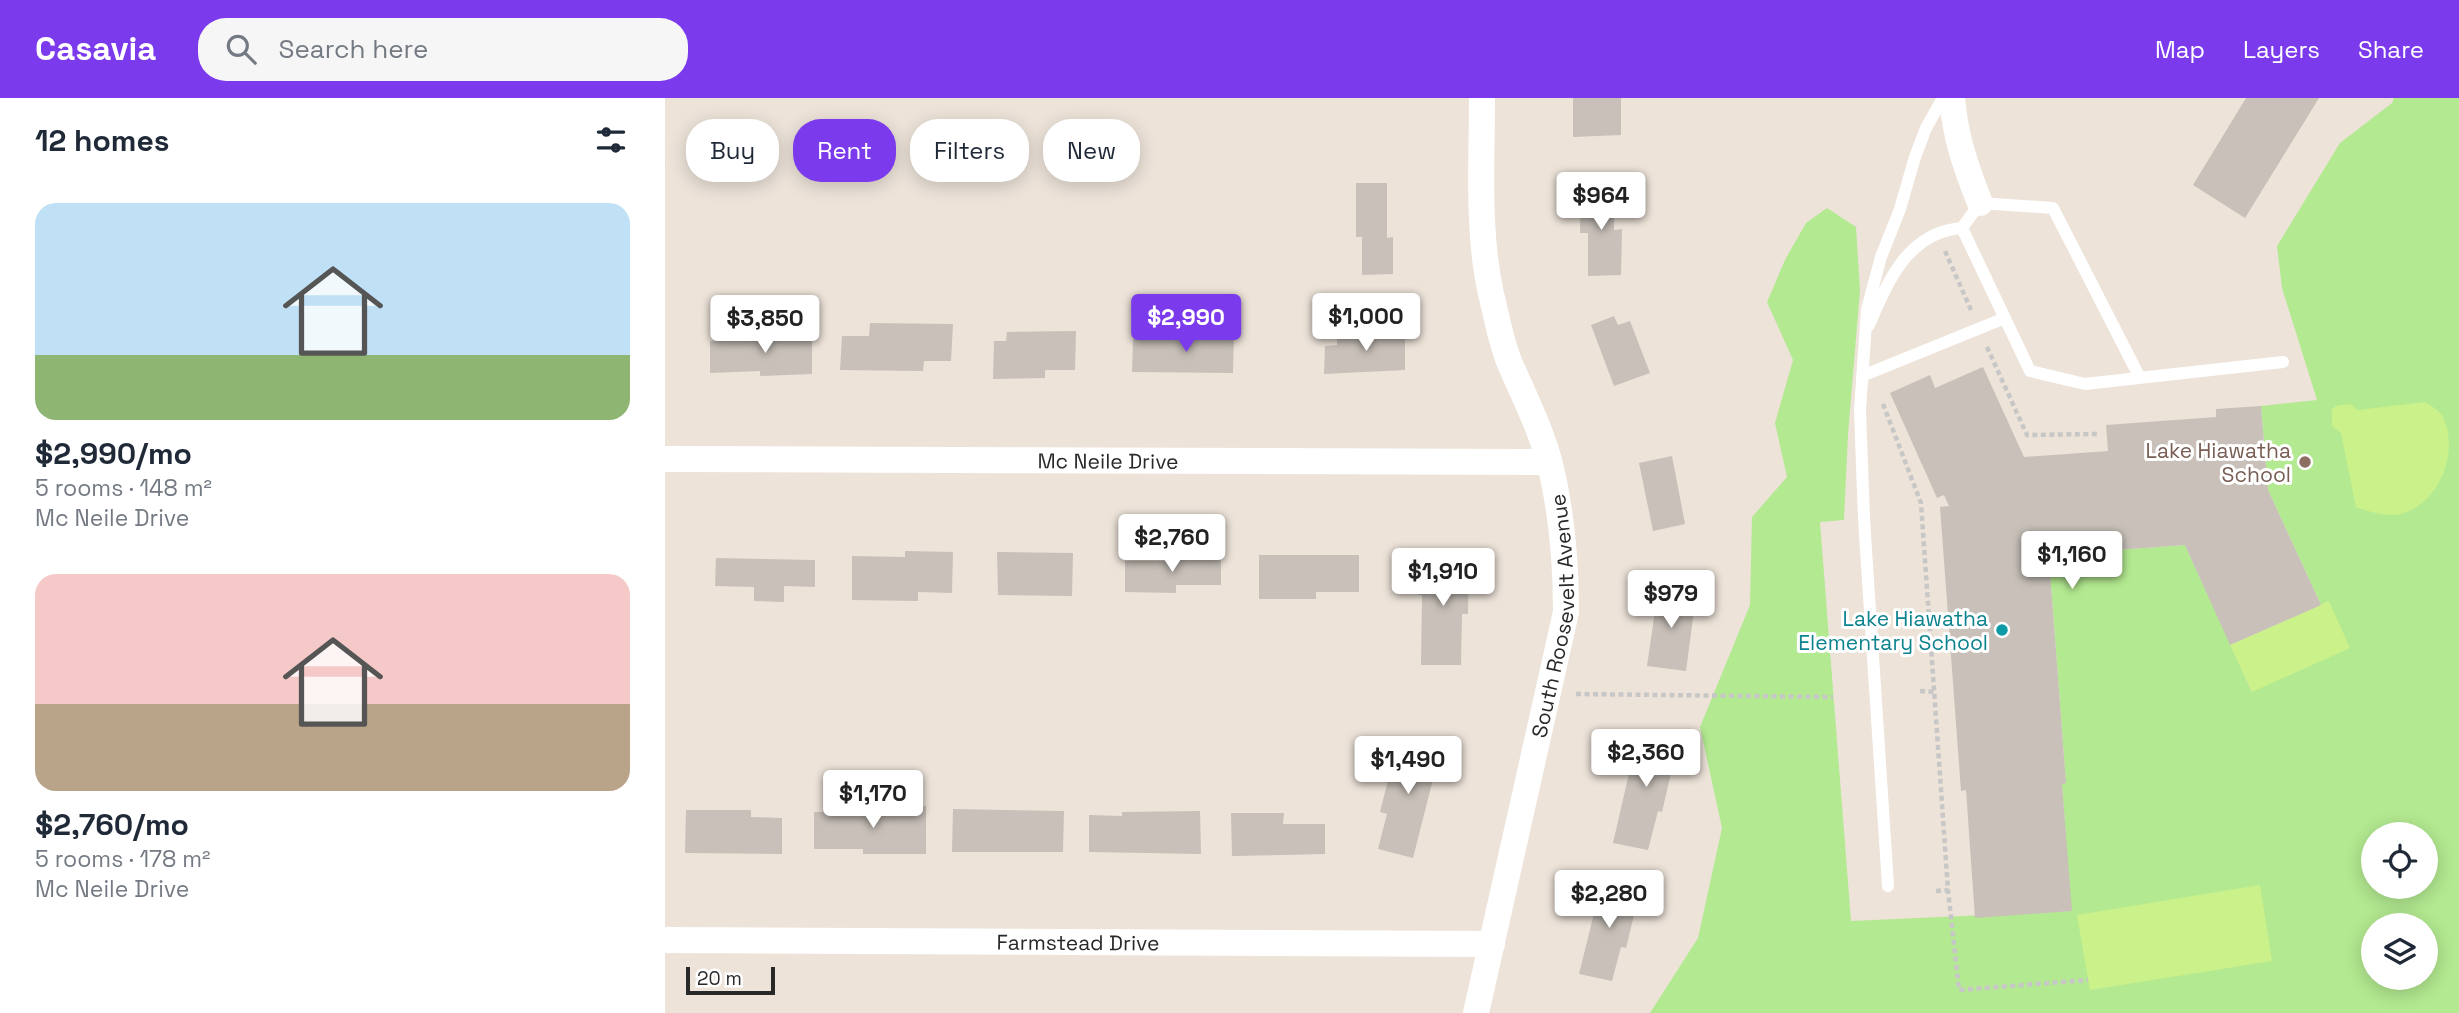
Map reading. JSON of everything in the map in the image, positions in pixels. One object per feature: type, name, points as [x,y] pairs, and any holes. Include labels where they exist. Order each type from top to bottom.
[{"type":"street","name":"South Roosevelt Avenue","points":[[1476,1013],[1566,612],[1566,570],[1561,517],[1549,462],[1524,392],[1509,364],[1491,292],[1482,231],[1482,98]]},
{"type":"street","points":[[1952,98],[1954,124],[1964,164],[1980,203]]},
{"type":"street","name":"Mc Neile Drive","points":[[665,459],[1549,462]]},
{"type":"street","name":"Farmstead Drive","points":[[665,940],[1492,944]]},
{"type":"lane","points":[[1888,886],[1864,519],[1860,410],[1862,376],[1867,309],[1881,257],[1900,209],[1926,128],[1943,98]]},
{"type":"lane","points":[[1865,335],[1880,299],[1903,260],[1922,240],[1942,230],[1962,228],[1980,203],[2053,208],[2140,378]]},
{"type":"lane","points":[[1962,228],[2030,371],[2085,384],[2283,362]]},
{"type":"lane","points":[[1862,376],[2005,318]]},
{"type":"path","points":[[1882,402],[1921,503],[1948,890],[1959,990],[2088,980]]},
{"type":"path","points":[[1920,691],[1934,692]]},
{"type":"path","points":[[1575,694],[1833,697]]},
{"type":"path","points":[[1936,891],[1948,890]]},
{"type":"green space","points":[[2394,98],[2459,98],[2459,1013],[1650,1013],[1698,938],[1722,828],[1700,727],[1750,605],[1752,517],[1787,477],[1775,423],[1793,360],[1767,302],[1785,260],[1806,223],[1827,208],[1856,227],[1860,290],[1844,520],[1820,522],[1851,921],[2071,911],[2062,784],[2066,783],[2048,546],[2087,543],[2088,552],[2185,545],[2252,692],[2328,601],[2321,605],[2268,490],[2261,406],[2317,400],[2282,288],[2277,246],[2340,143],[2392,103]]},
{"type":"green space","points":[[2425,402],[2442,415],[2447,428],[2448,455],[2439,482],[2421,504],[2403,513],[2383,514],[2356,507],[2341,433],[2332,426],[2332,409],[2350,404],[2358,410]]},
{"type":"green space","points":[[2329,601],[2350,648],[2252,692],[2230,645]]},
{"type":"green space","points":[[2260,885],[2272,961],[2090,990],[2077,915]]},
{"type":"building","points":[[1573,98],[1621,98],[1621,135],[1573,137]]},
{"type":"building","points":[[2246,98],[2319,98],[2245,218],[2193,185]]},
{"type":"building","points":[[1356,183],[1387,183],[1387,238],[1393,237],[1393,274],[1362,275],[1362,237],[1356,237]]},
{"type":"building","points":[[1614,187],[1614,230],[1622,229],[1621,275],[1588,276],[1588,233],[1580,233],[1581,189]]},
{"type":"building","points":[[1614,316],[1618,325],[1630,321],[1650,373],[1614,386],[1591,325]]},
{"type":"building","points":[[870,323],[953,324],[951,361],[924,361],[923,371],[840,370],[842,336],[869,336]]},
{"type":"building","points":[[1405,330],[1405,370],[1324,374],[1325,346],[1337,345],[1337,333]]},
{"type":"building","points":[[812,331],[812,374],[760,376],[760,371],[710,373],[710,341],[759,339],[759,333]]},
{"type":"building","points":[[1076,331],[1075,370],[1045,370],[1045,378],[993,379],[994,341],[1006,341],[1007,332]]},
{"type":"building","points":[[1179,332],[1234,332],[1233,373],[1132,372],[1133,339],[1179,340]]},
{"type":"building","name":"Lake Hiawatha Elementary School","points":[[1983,367],[2024,457],[2108,451],[2106,425],[2216,417],[2216,409],[2261,406],[2268,490],[2321,605],[2230,645],[2185,545],[2087,552],[2087,543],[2048,546],[2066,783],[2062,784],[2072,911],[1975,918],[1966,790],[1961,791],[1940,507],[1949,506],[1944,495],[1937,498],[1890,393],[1930,375],[1935,388]]},
{"type":"building","points":[[1672,456],[1685,524],[1653,531],[1639,463]]},
{"type":"building","points":[[905,551],[953,552],[952,593],[918,592],[918,601],[852,600],[852,556],[905,557]]},
{"type":"building","points":[[997,552],[1073,553],[1072,596],[998,595]]},
{"type":"building","points":[[1176,555],[1221,556],[1221,585],[1176,585],[1176,593],[1125,592],[1125,561],[1176,561]]},
{"type":"building","points":[[1259,555],[1359,555],[1359,592],[1316,592],[1316,599],[1259,599]]},
{"type":"building","points":[[1418,557],[1469,557],[1468,614],[1462,614],[1461,665],[1421,665],[1422,595],[1418,595]]},
{"type":"building","points":[[716,558],[815,560],[815,587],[784,586],[784,602],[754,601],[754,587],[715,586]]},
{"type":"building","points":[[1659,584],[1684,587],[1683,601],[1695,603],[1686,671],[1647,666]]},
{"type":"building","points":[[1639,730],[1679,739],[1662,812],[1658,811],[1648,850],[1613,843]]},
{"type":"building","points":[[1399,737],[1441,748],[1413,858],[1378,849],[1387,814],[1380,812]]},
{"type":"building","points":[[848,806],[926,806],[926,854],[863,854],[863,849],[814,849],[814,812],[848,811]]},
{"type":"building","points":[[953,809],[1064,811],[1063,852],[952,852]]},
{"type":"building","points":[[686,810],[751,810],[751,817],[782,818],[782,854],[685,853]]},
{"type":"building","points":[[1200,811],[1201,854],[1089,852],[1089,815],[1122,816],[1122,812]]},
{"type":"building","points":[[1231,813],[1284,813],[1283,824],[1325,824],[1325,854],[1232,856]]},
{"type":"building","points":[[1602,881],[1640,890],[1626,948],[1621,947],[1612,981],[1579,974]]},
{"type":"place","name":"Lake Hiawatha School","points":[[2305,462]]},
{"type":"place","name":"Lake Hiawatha Elementary School","points":[[2002,630]]}]
